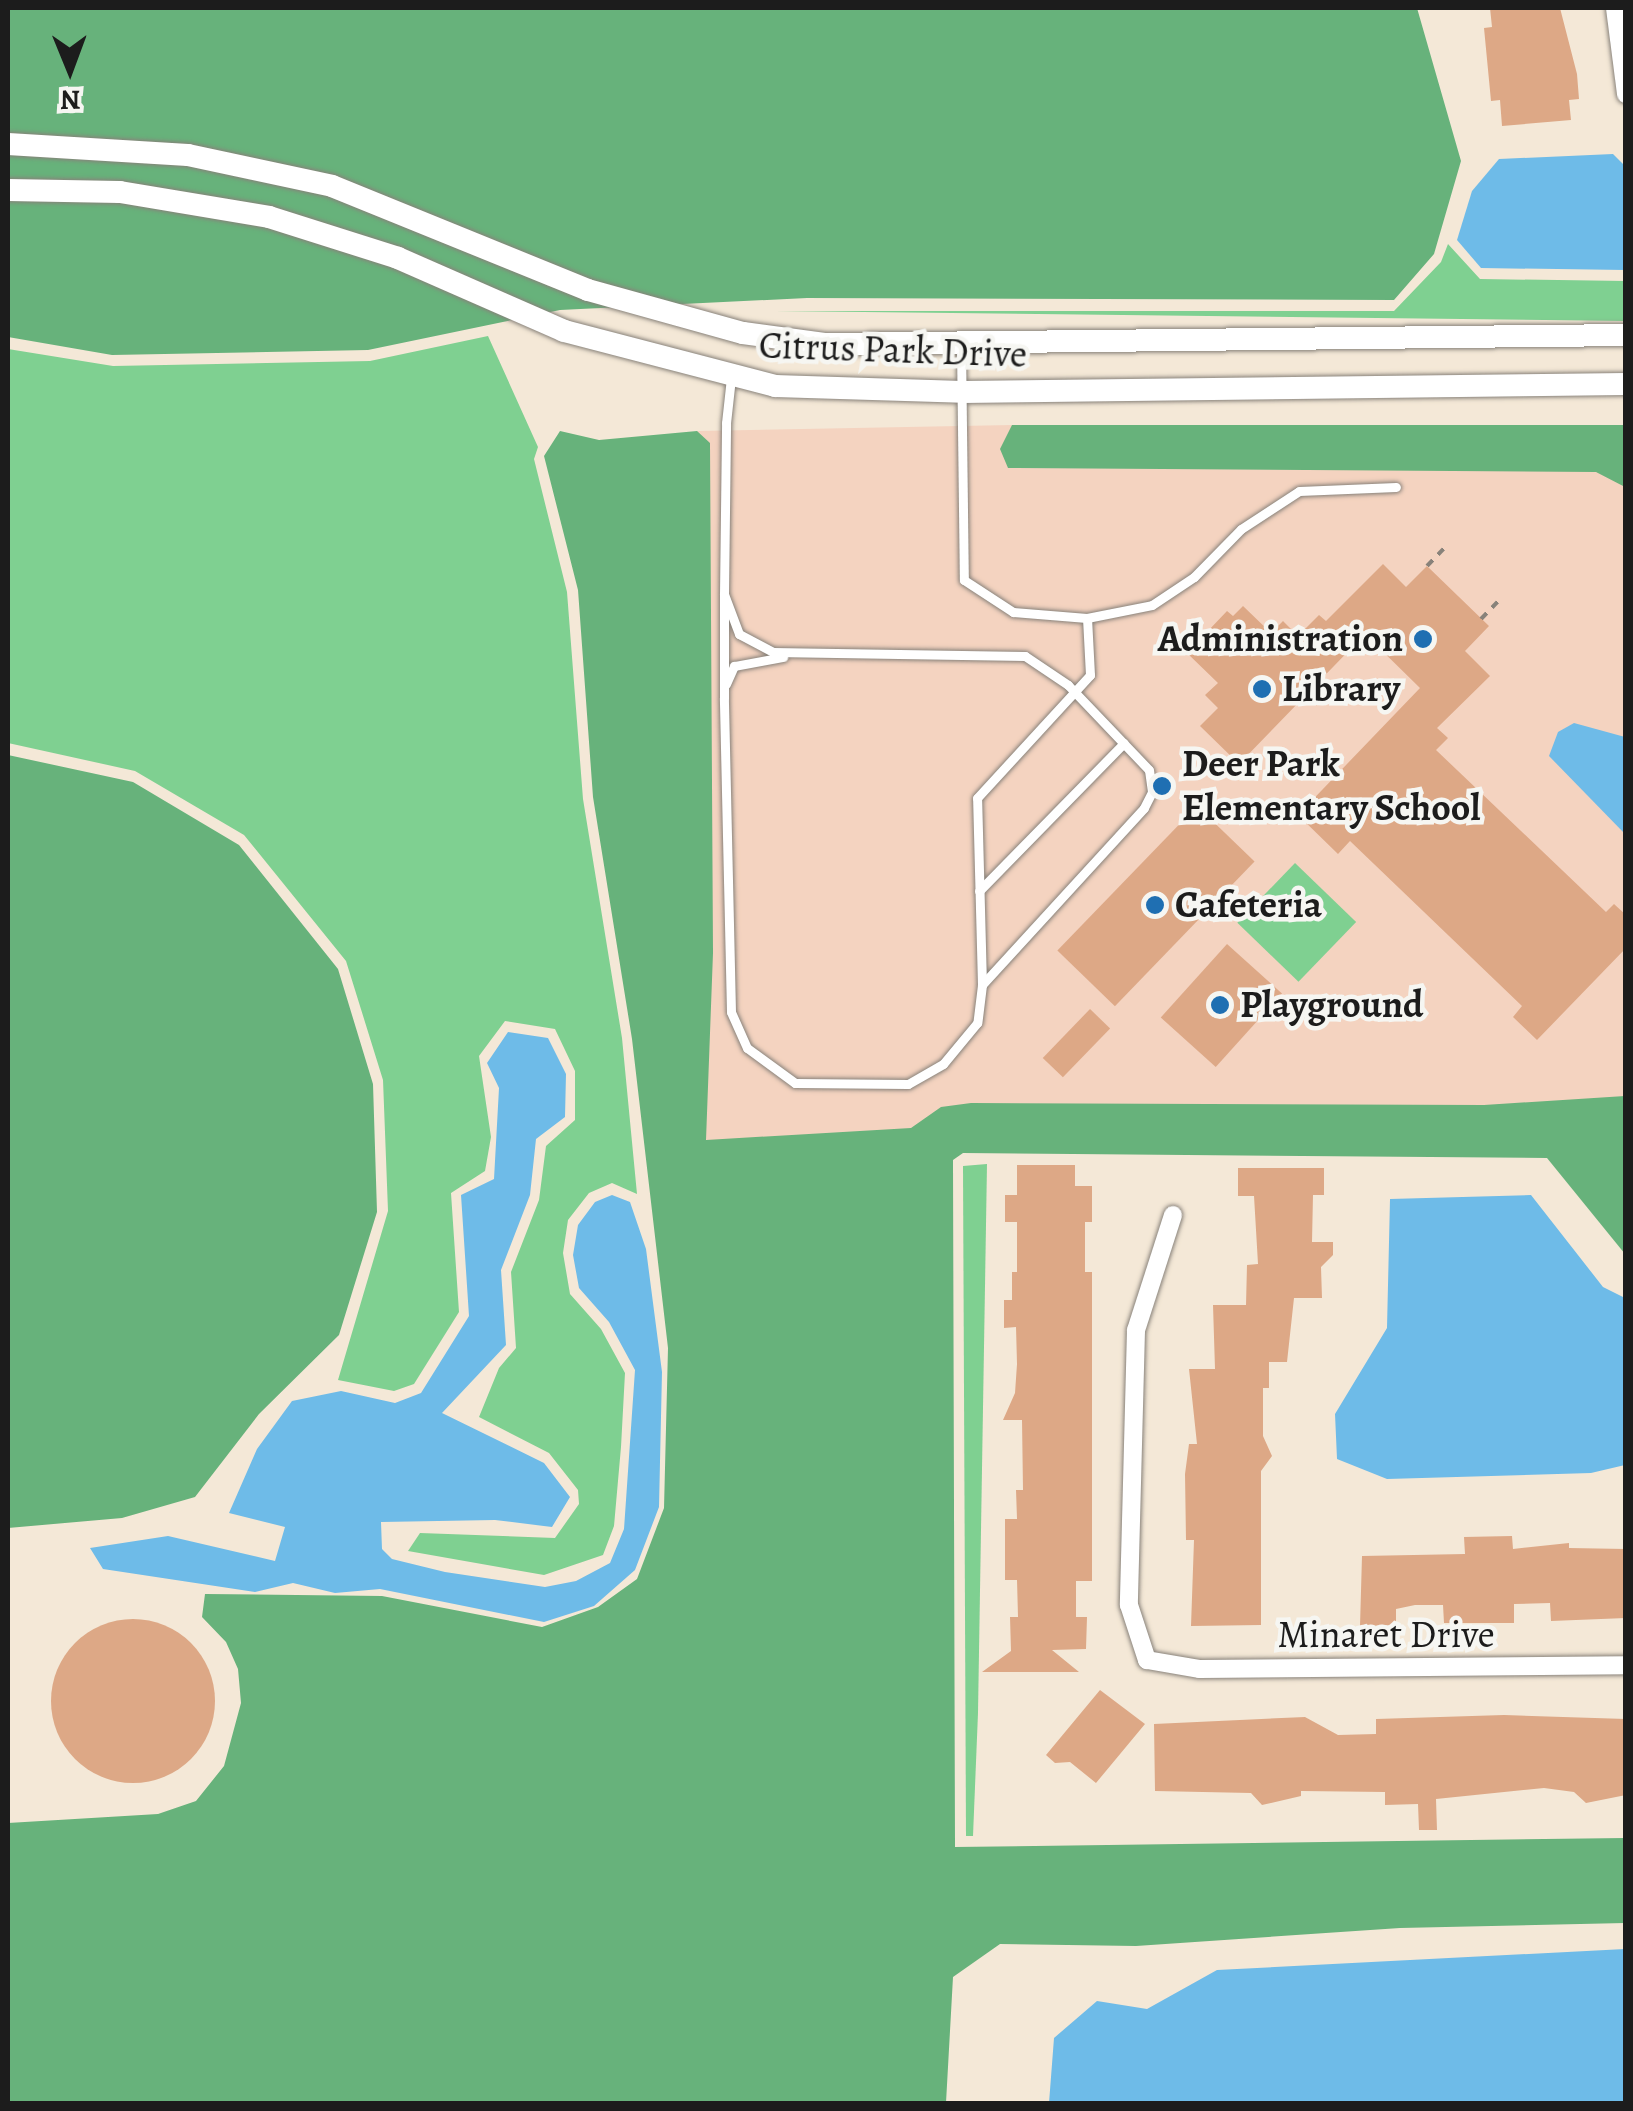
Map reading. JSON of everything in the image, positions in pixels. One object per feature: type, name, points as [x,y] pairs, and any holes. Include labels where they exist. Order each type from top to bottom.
[{"type":"street","points":[[1615,8],[1626,94]]},
{"type":"street","name":"Citrus Park Drive","points":[[8,144],[188,155],[332,186],[588,290],[743,334],[824,344],[961,346],[1626,335]]},
{"type":"street","name":"Citrus Park Drive","points":[[8,190],[120,192],[269,217],[398,258],[564,331],[732,378],[865,392],[1626,384]]},
{"type":"street","name":"Minaret Drive","points":[[1173,1215],[1136,1330],[1129,1605],[1147,1660],[1200,1669],[1626,1665]]},
{"type":"lane","points":[[961,346],[964,580],[1013,612],[1087,618],[1152,605],[1194,577],[1241,529],[1299,490],[1396,487]]},
{"type":"lane","points":[[732,378],[724,594],[731,1012],[746,1048],[795,1083],[908,1084],[942,1064],[976,1023],[982,985],[977,798],[1090,675],[1087,618]]},
{"type":"lane","points":[[724,594],[739,634],[756,648],[1025,656],[1076,694],[1149,770],[1152,792],[1144,808],[982,985]]},
{"type":"lane","points":[[724,688],[734,666],[815,652]]},
{"type":"lane","points":[[980,890],[1124,743]]},
{"type":"path","points":[[1427,566],[1448,544]]},
{"type":"path","points":[[1481,619],[1502,597]]},
{"type":"shaded area","name":"Deer Park Elementary School","points":[[1012,425],[1625,425],[1625,1140],[702,1152],[697,431]]},
{"type":"green space","points":[[8,8],[1417,8],[1461,161],[1434,254],[1394,300],[807,298],[560,310],[368,350],[112,355],[8,337]]},
{"type":"green space","points":[[1448,244],[1480,279],[1625,281],[1625,321],[775,311],[1394,311],[1441,262]]},
{"type":"green space","points":[[488,336],[538,447],[534,459],[567,592],[583,799],[622,1038],[637,1194],[612,1183],[589,1193],[568,1220],[563,1253],[570,1294],[601,1329],[625,1373],[621,1447],[614,1526],[603,1555],[544,1575],[408,1551],[420,1533],[555,1538],[579,1504],[578,1490],[549,1453],[479,1417],[499,1368],[516,1348],[511,1272],[539,1200],[546,1146],[575,1120],[575,1071],[555,1029],[505,1021],[479,1056],[491,1137],[485,1171],[451,1193],[459,1312],[414,1384],[394,1391],[338,1380],[388,1211],[383,1080],[346,961],[244,835],[135,771],[8,743],[8,349],[113,366],[370,361]]},
{"type":"green space","points":[[1012,425],[1625,425],[1625,487],[1596,472],[1008,468],[1000,449]]},
{"type":"green space","points":[[560,431],[599,440],[697,431],[710,443],[713,953],[706,1140],[911,1128],[941,1107],[971,1103],[1484,1105],[1625,1096],[1625,1254],[1547,1158],[963,1153],[953,1160],[955,1847],[1625,1838],[1625,1923],[1400,1928],[1136,1946],[1000,1944],[953,1977],[946,2103],[8,2103],[8,1823],[158,1814],[196,1801],[224,1766],[241,1703],[238,1669],[226,1642],[202,1617],[205,1594],[382,1596],[542,1627],[598,1607],[637,1579],[664,1508],[668,1348],[632,1039],[593,797],[578,590],[544,456]]},
{"type":"green space","points":[[8,755],[133,782],[239,845],[338,969],[373,1084],[377,1212],[339,1335],[259,1414],[195,1497],[122,1518],[8,1528]]},
{"type":"green space","points":[[1295,863],[1356,922],[1298,982],[1237,923]]},
{"type":"green space","points":[[987,1164],[978,1713],[973,1836],[966,1836],[963,1166]]},
{"type":"water","points":[[1613,154],[1625,166],[1625,270],[1481,268],[1457,240],[1472,191],[1499,159]]},
{"type":"water","points":[[1574,723],[1625,737],[1625,834],[1549,756],[1558,732]]},
{"type":"water","points":[[508,1032],[548,1038],[566,1074],[565,1117],[536,1139],[530,1195],[501,1270],[506,1345],[442,1413],[544,1463],[570,1497],[552,1527],[495,1520],[381,1522],[382,1549],[392,1559],[445,1572],[545,1587],[576,1581],[610,1563],[624,1529],[635,1370],[609,1322],[579,1288],[573,1255],[578,1225],[595,1202],[612,1195],[630,1202],[646,1249],[662,1372],[659,1507],[635,1570],[594,1606],[544,1622],[380,1589],[335,1593],[293,1583],[255,1592],[103,1569],[90,1548],[168,1536],[275,1561],[285,1527],[229,1513],[257,1449],[292,1401],[341,1391],[395,1403],[421,1393],[469,1316],[461,1195],[494,1179],[499,1088],[487,1063]]},
{"type":"water","points":[[1531,1195],[1603,1287],[1625,1298],[1625,1465],[1591,1473],[1387,1479],[1337,1459],[1335,1414],[1387,1328],[1390,1199]]},
{"type":"water","points":[[1625,1949],[1625,2103],[1049,2103],[1054,2038],[1097,2001],[1147,2009],[1217,1970]]},
{"type":"building","points":[[1490,8],[1560,8],[1577,74],[1579,99],[1569,100],[1571,120],[1502,126],[1500,100],[1491,101],[1484,28],[1492,27]]},
{"type":"building","points":[[1383,564],[1406,587],[1427,566],[1489,626],[1465,651],[1490,676],[1437,728],[1448,738],[1436,750],[1606,912],[1614,904],[1626,915],[1626,948],[1537,1040],[1513,1017],[1522,1006],[1350,841],[1338,854],[1298,815],[1420,688],[1365,634],[1239,764],[1200,726],[1218,708],[1205,695],[1218,683],[1187,653],[1227,611],[1233,616],[1243,606],[1271,633],[1283,621],[1298,636],[1319,615],[1326,621]]},
{"type":"building","name":"Cafeteria","points":[[1197,806],[1255,862],[1115,1006],[1057,951]]},
{"type":"building","name":"Playground","points":[[1227,944],[1282,994],[1216,1067],[1161,1018]]},
{"type":"building","points":[[1090,1009],[1110,1028],[1063,1077],[1043,1058]]},
{"type":"building","points":[[1017,1165],[1075,1165],[1075,1186],[1092,1186],[1092,1222],[1085,1222],[1085,1272],[1092,1272],[1092,1581],[1076,1581],[1076,1617],[1087,1617],[1086,1649],[1052,1650],[1079,1672],[982,1672],[1011,1651],[1010,1617],[1018,1617],[1017,1580],[1005,1580],[1005,1519],[1017,1519],[1016,1490],[1023,1490],[1022,1420],[1003,1420],[1015,1393],[1017,1364],[1016,1327],[1004,1328],[1004,1300],[1012,1300],[1012,1272],[1017,1272],[1017,1222],[1005,1222],[1005,1195],[1017,1195]]},
{"type":"building","points":[[1238,1168],[1324,1168],[1324,1195],[1313,1195],[1312,1242],[1333,1242],[1333,1255],[1321,1267],[1322,1298],[1294,1298],[1287,1362],[1269,1362],[1269,1388],[1263,1388],[1263,1436],[1272,1456],[1261,1471],[1261,1625],[1191,1626],[1194,1540],[1186,1540],[1185,1474],[1189,1444],[1197,1444],[1189,1369],[1215,1369],[1213,1305],[1246,1305],[1247,1265],[1258,1264],[1254,1196],[1238,1196]]},
{"type":"building","points":[[1512,1536],[1513,1549],[1569,1543],[1569,1548],[1626,1549],[1626,1618],[1551,1621],[1550,1603],[1514,1604],[1514,1623],[1444,1623],[1443,1605],[1415,1605],[1396,1609],[1396,1625],[1360,1626],[1362,1556],[1465,1554],[1464,1537]]},
{"type":"building","points":[[133,1619],[164,1625],[191,1643],[209,1670],[215,1701],[209,1732],[191,1759],[164,1777],[133,1783],[102,1777],[75,1759],[57,1732],[51,1701],[57,1670],[75,1643],[102,1625]]},
{"type":"building","points":[[1100,1690],[1145,1724],[1096,1783],[1070,1762],[1055,1763],[1046,1755]]},
{"type":"building","points":[[1504,1715],[1626,1719],[1626,1795],[1586,1803],[1574,1792],[1544,1788],[1436,1799],[1437,1830],[1419,1830],[1418,1804],[1385,1805],[1385,1792],[1301,1791],[1301,1796],[1262,1805],[1251,1793],[1155,1791],[1154,1724],[1305,1717],[1338,1735],[1376,1734],[1376,1719]]},
{"type":"place","name":"Administration","points":[[1423,639]]},
{"type":"place","name":"Library","points":[[1262,689]]},
{"type":"place","name":"Deer Park Elementary School","points":[[1162,786]]},
{"type":"place","name":"Cafeteria","points":[[1155,905]]},
{"type":"place","name":"Playground","points":[[1220,1005]]}]
